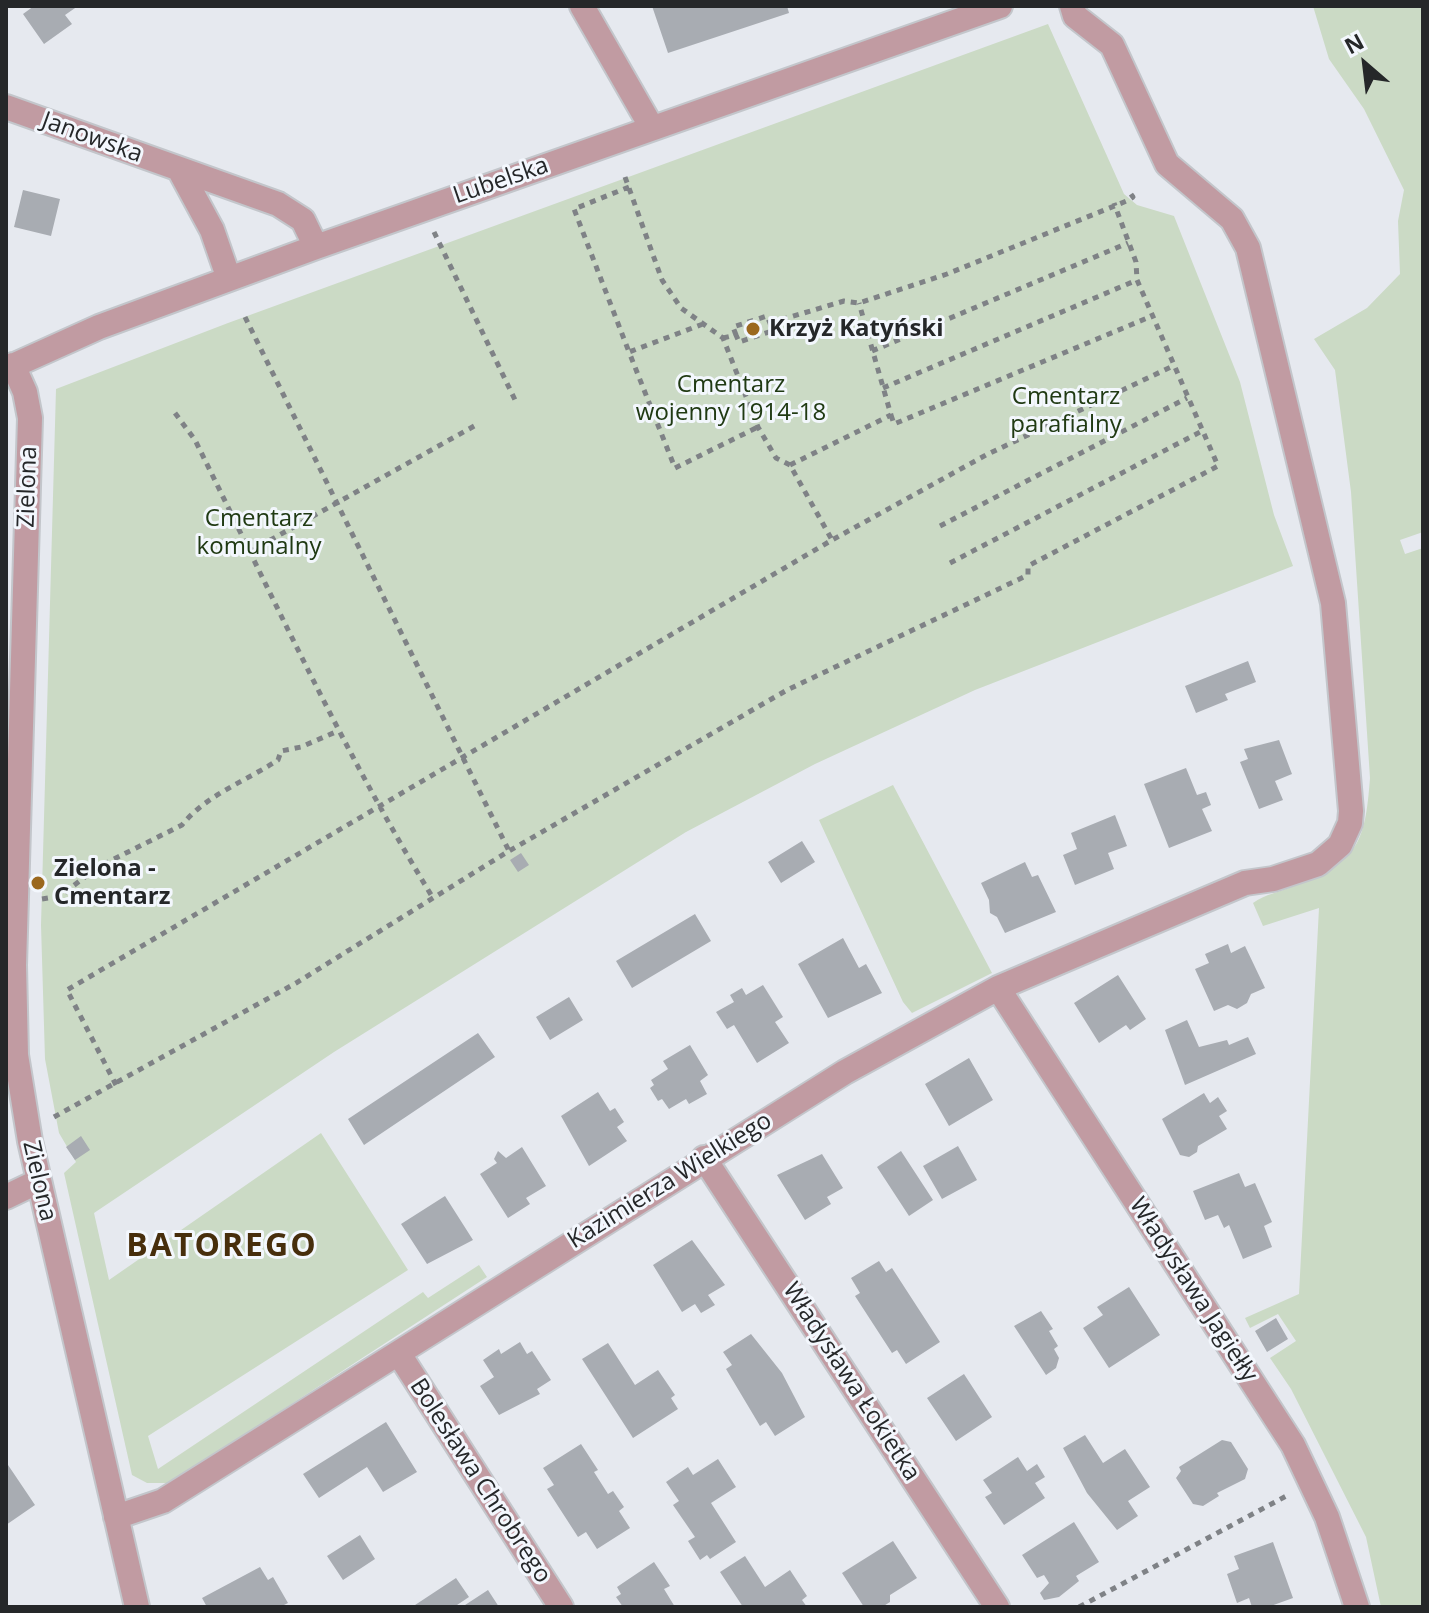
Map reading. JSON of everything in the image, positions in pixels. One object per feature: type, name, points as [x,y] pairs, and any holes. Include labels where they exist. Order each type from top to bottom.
[{"type":"street","points":[[582,6],[652,128]]},
{"type":"street","name":"Lubelska","points":[[9,367],[99,327],[316,247],[1000,6]]},
{"type":"street","name":"Kazimierza Wielkiego","points":[[116,1517],[163,1501],[704,1158],[845,1072],[998,988],[1245,883],[1273,879],[1318,864],[1340,845],[1350,823],[1333,603],[1244,236],[1232,219],[1167,164],[1155,145],[1112,45],[1075,16],[1072,6]]},
{"type":"street","name":"Janowska","points":[[6,107],[291,210],[303,220],[316,247]]},
{"type":"street","points":[[179,169],[212,230],[229,279]]},
{"type":"street","name":"Zielona","points":[[9,367],[25,392],[30,418],[14,735],[15,1025],[24,1109],[39,1181],[137,1607]]},
{"type":"street","name":"Władysława Jagiełły","points":[[998,988],[1293,1445],[1313,1482],[1357,1607]]},
{"type":"street","name":"Władysława Łokietka","points":[[704,1158],[997,1607]]},
{"type":"street","points":[[6,1197],[39,1181]]},
{"type":"street","name":"Bolesława Chrobrego","points":[[399,1354],[561,1607]]},
{"type":"path","points":[[625,177],[662,280],[681,308],[723,338],[758,427],[776,458],[790,465],[832,540]]},
{"type":"path","points":[[629,187],[574,209],[675,468],[758,427]]},
{"type":"path","points":[[770,323],[844,301],[859,303],[947,274],[1133,197],[1128,190]]},
{"type":"path","points":[[54,1117],[296,983],[509,851],[787,690],[1028,575],[1028,566],[1218,466],[1137,280],[1114,203]]},
{"type":"path","points":[[872,351],[1128,243]]},
{"type":"path","points":[[439,246],[517,404]]},
{"type":"path","points":[[883,388],[1137,280]]},
{"type":"path","points":[[859,303],[894,424],[1152,316]]},
{"type":"path","points":[[767,316],[772,331],[739,342],[736,335],[733,327],[767,316]]},
{"type":"path","points":[[245,317],[509,851]]},
{"type":"path","points":[[629,352],[704,324]]},
{"type":"path","points":[[723,338],[736,335]]},
{"type":"path","points":[[116,1085],[67,990],[832,540],[986,455],[1173,366]]},
{"type":"path","points":[[940,526],[1187,398]]},
{"type":"path","points":[[175,413],[195,440],[377,807],[433,898]]},
{"type":"path","points":[[790,465],[891,415]]},
{"type":"path","points":[[249,552],[476,425]]},
{"type":"path","points":[[950,563],[1202,431]]},
{"type":"path","points":[[36,900],[60,896],[98,867],[182,825],[191,813],[217,795],[278,760],[281,751],[301,747],[338,731]]},
{"type":"path","points":[[1079,1607],[1313,1482]]},
{"type":"green space","points":[[1313,6],[1423,6],[1423,532],[1400,540],[1405,554],[1423,548],[1423,1607],[1381,1607],[1366,1537],[1291,1389],[1270,1358],[1296,1341],[1278,1314],[1250,1328],[1245,1318],[1299,1294],[1319,908],[1263,926],[1253,903],[1315,877],[1345,858],[1361,835],[1370,778],[1351,492],[1335,370],[1314,339],[1367,308],[1400,274],[1398,221],[1404,190],[1364,109],[1329,59]]},
{"type":"green space","points":[[1048,24],[1124,194],[1137,205],[1174,216],[1240,382],[1274,515],[1293,566],[975,690],[815,764],[686,832],[334,1052],[94,1213],[109,1280],[321,1133],[408,1270],[148,1436],[158,1469],[423,1292],[428,1298],[479,1265],[487,1277],[170,1483],[147,1483],[132,1475],[64,1173],[76,1162],[59,1133],[45,1059],[41,925],[56,389],[228,323]]},
{"type":"green space","points":[[893,785],[992,973],[912,1013],[903,1002],[819,820]]},
{"type":"building","points":[[34,6],[78,6],[65,15],[72,24],[44,44],[23,14]]},
{"type":"building","points":[[652,6],[787,6],[789,13],[668,53]]},
{"type":"building","points":[[23,190],[60,199],[51,236],[14,227]]},
{"type":"building","points":[[1248,661],[1256,682],[1225,694],[1228,700],[1196,713],[1185,686]]},
{"type":"building","points":[[1279,740],[1292,774],[1275,781],[1283,800],[1259,809],[1240,762],[1248,759],[1244,749]]},
{"type":"building","points":[[1186,768],[1197,795],[1206,792],[1211,805],[1202,809],[1212,831],[1169,848],[1144,784]]},
{"type":"building","points":[[1115,815],[1127,846],[1108,853],[1114,869],[1075,885],[1063,855],[1077,849],[1071,833]]},
{"type":"building","points":[[802,841],[815,862],[781,883],[768,862]]},
{"type":"building","points":[[521,853],[529,865],[518,872],[510,860]]},
{"type":"building","points":[[1025,862],[1032,877],[1038,875],[1056,912],[1005,933],[997,917],[990,913],[989,900],[981,883]]},
{"type":"building","points":[[695,914],[711,941],[632,988],[616,961]]},
{"type":"building","points":[[843,938],[859,968],[866,964],[882,993],[828,1018],[798,964]]},
{"type":"building","points":[[1228,944],[1231,953],[1245,946],[1265,988],[1251,994],[1247,1003],[1237,1009],[1228,1005],[1214,1011],[1195,969],[1209,963],[1205,954]]},
{"type":"building","points":[[1118,975],[1146,1019],[1130,1030],[1126,1025],[1099,1043],[1074,1003]]},
{"type":"building","points":[[763,985],[783,1017],[775,1022],[789,1043],[757,1063],[734,1025],[727,1029],[716,1012],[734,1002],[730,995],[742,988],[746,995]]},
{"type":"building","points":[[569,997],[583,1020],[550,1040],[536,1017]]},
{"type":"building","points":[[1187,1020],[1199,1047],[1227,1040],[1229,1045],[1248,1037],[1256,1054],[1185,1085],[1165,1030]]},
{"type":"building","points":[[478,1033],[495,1057],[364,1145],[348,1119]]},
{"type":"building","points":[[690,1045],[708,1075],[700,1081],[707,1094],[689,1104],[686,1099],[669,1109],[662,1099],[658,1101],[650,1088],[654,1085],[651,1080],[668,1069],[663,1061]]},
{"type":"building","points":[[969,1058],[993,1100],[949,1126],[925,1084]]},
{"type":"building","points":[[598,1092],[610,1111],[615,1108],[624,1122],[617,1127],[627,1141],[589,1166],[561,1116]]},
{"type":"building","points":[[1204,1093],[1210,1103],[1218,1097],[1227,1111],[1219,1116],[1227,1129],[1198,1146],[1197,1152],[1189,1157],[1180,1155],[1162,1119]]},
{"type":"building","points":[[81,1136],[90,1150],[75,1160],[66,1147]]},
{"type":"building","points":[[958,1146],[977,1180],[942,1199],[923,1166]]},
{"type":"building","points":[[522,1147],[546,1186],[526,1198],[530,1204],[508,1218],[480,1174],[497,1163],[494,1159],[498,1151],[506,1158]]},
{"type":"building","points":[[901,1151],[933,1200],[909,1216],[877,1167]]},
{"type":"building","points":[[822,1154],[843,1188],[827,1197],[831,1204],[805,1220],[777,1175]]},
{"type":"building","points":[[1239,1173],[1245,1187],[1255,1183],[1272,1222],[1264,1226],[1272,1247],[1243,1259],[1229,1225],[1224,1228],[1218,1215],[1205,1220],[1193,1191]]},
{"type":"building","points":[[445,1196],[473,1240],[427,1264],[401,1224]]},
{"type":"building","points":[[692,1240],[725,1285],[708,1295],[715,1305],[701,1313],[695,1304],[682,1312],[653,1265]]},
{"type":"building","points":[[879,1261],[886,1272],[892,1268],[940,1342],[906,1364],[897,1350],[892,1353],[855,1296],[860,1293],[851,1278]]},
{"type":"building","points":[[1129,1287],[1160,1335],[1109,1368],[1083,1328],[1103,1315],[1097,1307]]},
{"type":"building","points":[[1041,1311],[1053,1329],[1049,1331],[1058,1346],[1054,1349],[1059,1358],[1056,1368],[1046,1375],[1014,1326]]},
{"type":"building","points":[[1276,1318],[1288,1339],[1267,1352],[1255,1331]]},
{"type":"building","points":[[751,1334],[782,1373],[805,1417],[775,1436],[766,1422],[760,1426],[726,1369],[732,1365],[723,1352]]},
{"type":"building","points":[[520,1342],[527,1354],[532,1351],[551,1380],[537,1389],[540,1394],[499,1415],[480,1386],[494,1377],[483,1360],[499,1349],[501,1354]]},
{"type":"building","points":[[608,1343],[635,1385],[658,1370],[675,1395],[671,1398],[678,1409],[633,1438],[582,1359]]},
{"type":"building","points":[[964,1374],[992,1417],[956,1441],[927,1398]]},
{"type":"building","points":[[386,1422],[417,1472],[383,1492],[367,1467],[319,1498],[303,1474]]},
{"type":"building","points":[[1085,1435],[1103,1463],[1125,1449],[1150,1487],[1128,1501],[1138,1516],[1117,1530],[1087,1493],[1063,1448]]},
{"type":"building","points":[[1222,1440],[1231,1442],[1248,1469],[1245,1479],[1217,1493],[1219,1496],[1203,1506],[1193,1504],[1176,1478],[1181,1471],[1179,1467]]},
{"type":"building","points":[[581,1444],[598,1470],[594,1472],[608,1494],[613,1491],[624,1507],[619,1511],[630,1528],[597,1549],[586,1532],[578,1537],[547,1489],[554,1485],[543,1468]]},
{"type":"building","points":[[1018,1457],[1027,1471],[1037,1464],[1045,1477],[1035,1483],[1045,1498],[1004,1525],[985,1497],[992,1493],[983,1480]]},
{"type":"building","points":[[718,1459],[736,1487],[711,1503],[736,1542],[710,1559],[707,1555],[700,1560],[688,1541],[695,1537],[673,1505],[679,1501],[666,1482],[688,1467],[693,1475]]},
{"type":"building","points":[[6,1462],[35,1505],[6,1525]]},
{"type":"building","points":[[1074,1522],[1099,1562],[1076,1576],[1079,1581],[1059,1597],[1044,1600],[1040,1593],[1049,1583],[1044,1575],[1037,1578],[1022,1555]]},
{"type":"building","points":[[360,1535],[375,1559],[343,1580],[327,1556]]},
{"type":"building","points":[[893,1541],[917,1578],[890,1595],[890,1602],[882,1607],[864,1607],[842,1573]]},
{"type":"building","points":[[1273,1542],[1293,1598],[1268,1607],[1252,1607],[1249,1598],[1237,1603],[1227,1574],[1239,1569],[1234,1556]]},
{"type":"building","points":[[745,1556],[765,1587],[790,1570],[807,1596],[802,1600],[807,1607],[743,1607],[720,1572]]},
{"type":"building","points":[[654,1562],[670,1586],[664,1589],[675,1607],[623,1607],[616,1597],[621,1594],[617,1587]]},
{"type":"building","points":[[260,1567],[268,1580],[273,1577],[288,1603],[280,1607],[207,1607],[202,1598]]},
{"type":"building","points":[[456,1578],[469,1597],[454,1607],[412,1607]]},
{"type":"building","points":[[488,1590],[499,1607],[462,1607]]},
{"type":"place","name":"Krzyż Katyński","points":[[753,329]]},
{"type":"place","name":"Zielona - Cmentarz","points":[[38,883]]},
{"type":"district","name":"BATOREGO","points":[[222,1247]]},
{"type":"park label","name":"Cmentarz wojenny 1914-18","points":[[731,399]]},
{"type":"park label","name":"Cmentarz parafialny","points":[[1066,411]]},
{"type":"park label","name":"Cmentarz komunalny","points":[[259,533]]}]
